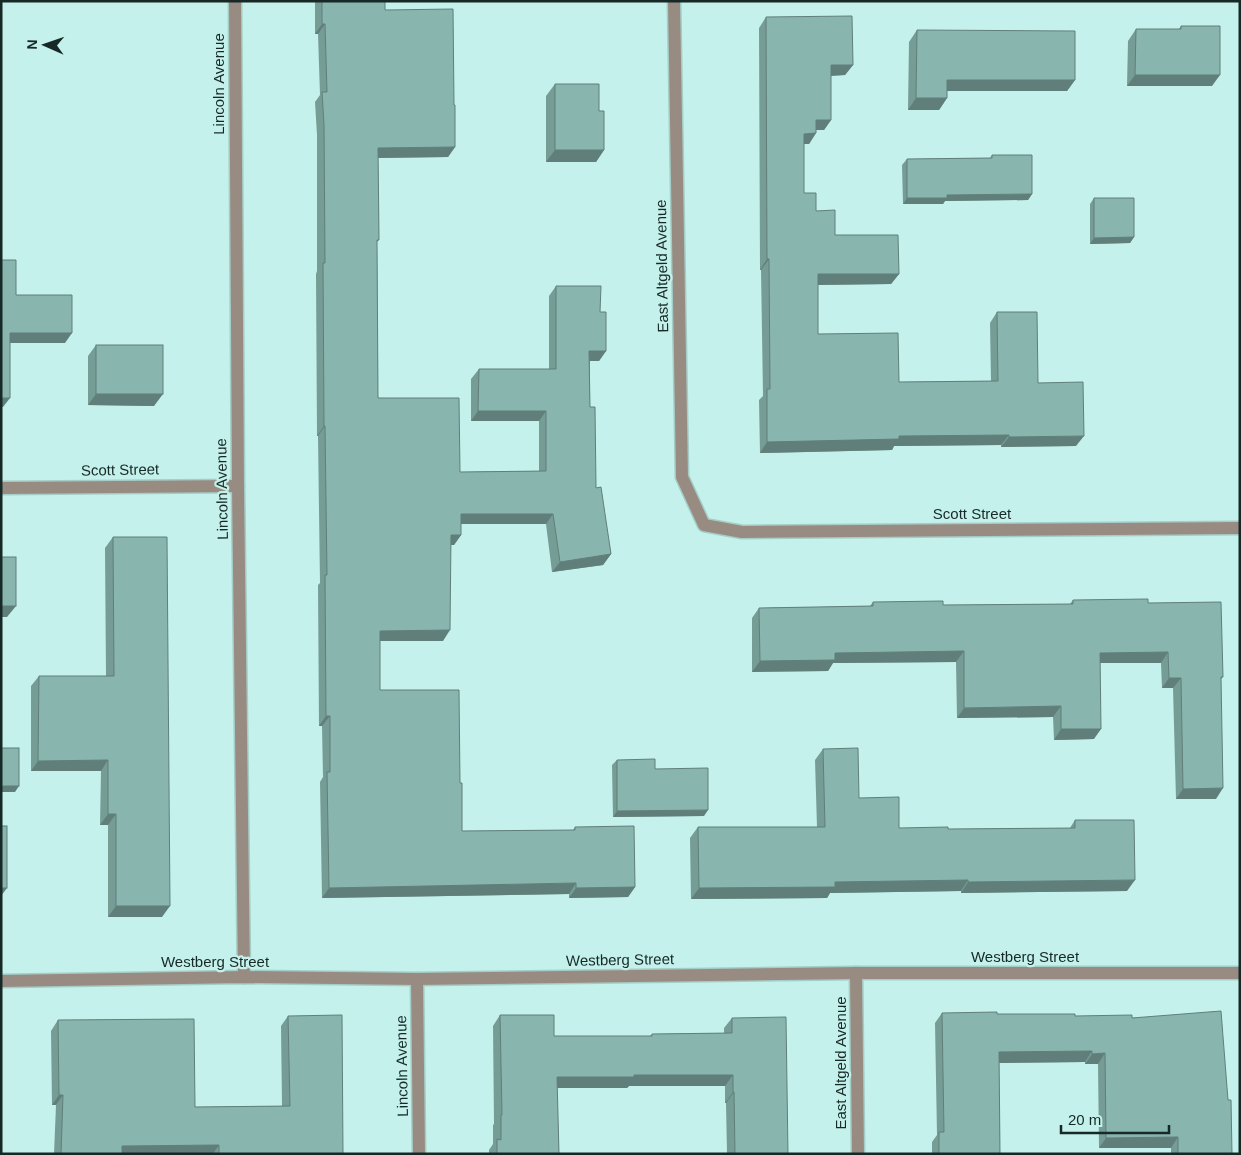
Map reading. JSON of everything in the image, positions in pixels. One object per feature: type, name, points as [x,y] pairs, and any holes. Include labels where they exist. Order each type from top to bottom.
[{"type":"street","name":"Lincoln Avenue","points":[[235,1],[244,977]]},
{"type":"street","name":"East Altgeld Avenue","points":[[674,1],[682,477],[704,524]]},
{"type":"street","name":"Scott Street","points":[[1,488],[238,486]]},
{"type":"street","name":"Scott Street","points":[[704,524],[742,532],[1240,528]]},
{"type":"street","name":"East Altgeld Avenue","points":[[856,973],[858,1154]]},
{"type":"street","name":"Westberg Street","points":[[1,981],[244,977],[417,979],[856,973],[1240,973]]},
{"type":"street","name":"Lincoln Avenue","points":[[417,979],[419,1154]]},
{"type":"building","points":[[322,1],[385,1],[385,10],[453,9],[455,147],[378,148],[378,398],[459,398],[460,472],[546,471],[546,411],[478,411],[479,369],[556,369],[556,286],[601,286],[600,312],[606,312],[606,351],[589,351],[590,407],[595,407],[596,488],[601,487],[611,554],[560,562],[553,514],[461,514],[461,535],[451,535],[450,630],[380,631],[380,690],[459,690],[462,831],[575,830],[575,827],[634,826],[635,887],[576,888],[576,883],[329,888],[327,772],[330,772],[330,716],[326,716],[325,575],[327,575],[323,263],[325,263],[322,92],[327,92],[325,24],[322,24]]},
{"type":"building","points":[[852,16],[853,65],[831,65],[831,120],[816,120],[816,133],[804,134],[804,193],[816,193],[816,211],[835,210],[835,235],[898,235],[899,274],[818,274],[818,334],[898,333],[899,382],[998,381],[997,312],[1037,312],[1038,383],[1083,382],[1084,436],[899,436],[899,439],[767,442],[767,389],[770,389],[769,259],[767,259],[766,17]]},
{"type":"building","points":[[1181,26],[1220,26],[1220,75],[1135,75],[1136,29],[1181,29]]},
{"type":"building","points":[[917,30],[1075,31],[1075,80],[947,80],[947,98],[916,98]]},
{"type":"building","points":[[555,84],[599,84],[599,111],[604,111],[604,150],[555,150]]},
{"type":"building","points":[[992,155],[1032,155],[1032,194],[947,195],[947,198],[907,198],[907,159],[992,158]]},
{"type":"building","points":[[1094,198],[1134,198],[1134,237],[1094,238]]},
{"type":"building","points":[[1,260],[16,260],[16,295],[72,295],[72,333],[10,333],[10,398],[1,398]]},
{"type":"building","points":[[96,345],[163,345],[163,394],[96,394]]},
{"type":"building","points":[[113,537],[167,537],[170,906],[116,906],[116,814],[108,814],[108,760],[38,761],[39,676],[114,676]]},
{"type":"building","points":[[1,557],[16,557],[16,606],[1,606]]},
{"type":"building","points":[[1148,599],[1148,603],[1221,602],[1223,788],[1183,789],[1181,678],[1169,678],[1168,652],[1100,653],[1101,729],[1061,729],[1061,706],[964,708],[964,651],[835,653],[835,660],[760,661],[759,608],[873,606],[873,602],[943,601],[943,605],[1073,604],[1073,600]]},
{"type":"building","points":[[1,748],[19,748],[19,786],[1,786]]},
{"type":"building","points":[[858,748],[859,798],[899,797],[899,828],[1075,828],[1075,820],[1134,820],[1135,880],[835,882],[835,887],[699,888],[698,827],[825,827],[823,749]]},
{"type":"building","points":[[655,759],[655,769],[708,768],[708,810],[617,811],[617,760]]},
{"type":"building","points":[[1,826],[7,826],[7,888],[1,888]]},
{"type":"building","points":[[1221,1011],[1228,1100],[1231,1100],[1232,1154],[1178,1154],[1178,1137],[1106,1138],[1105,1053],[1092,1054],[1092,1051],[999,1052],[1000,1154],[939,1154],[939,1132],[944,1132],[942,1013],[997,1012],[997,1014],[1075,1014],[1075,1016],[1132,1015],[1132,1018]]},
{"type":"building","points":[[342,1015],[343,1154],[219,1154],[219,1145],[122,1146],[122,1154],[61,1154],[63,1095],[59,1095],[58,1020],[194,1019],[195,1107],[290,1106],[288,1016]]},
{"type":"building","points":[[500,1015],[554,1015],[554,1036],[652,1036],[652,1034],[732,1033],[732,1018],[786,1017],[788,1154],[735,1154],[733,1075],[634,1075],[634,1077],[557,1077],[559,1154],[497,1154],[497,1139],[501,1140],[502,1115]]}]
